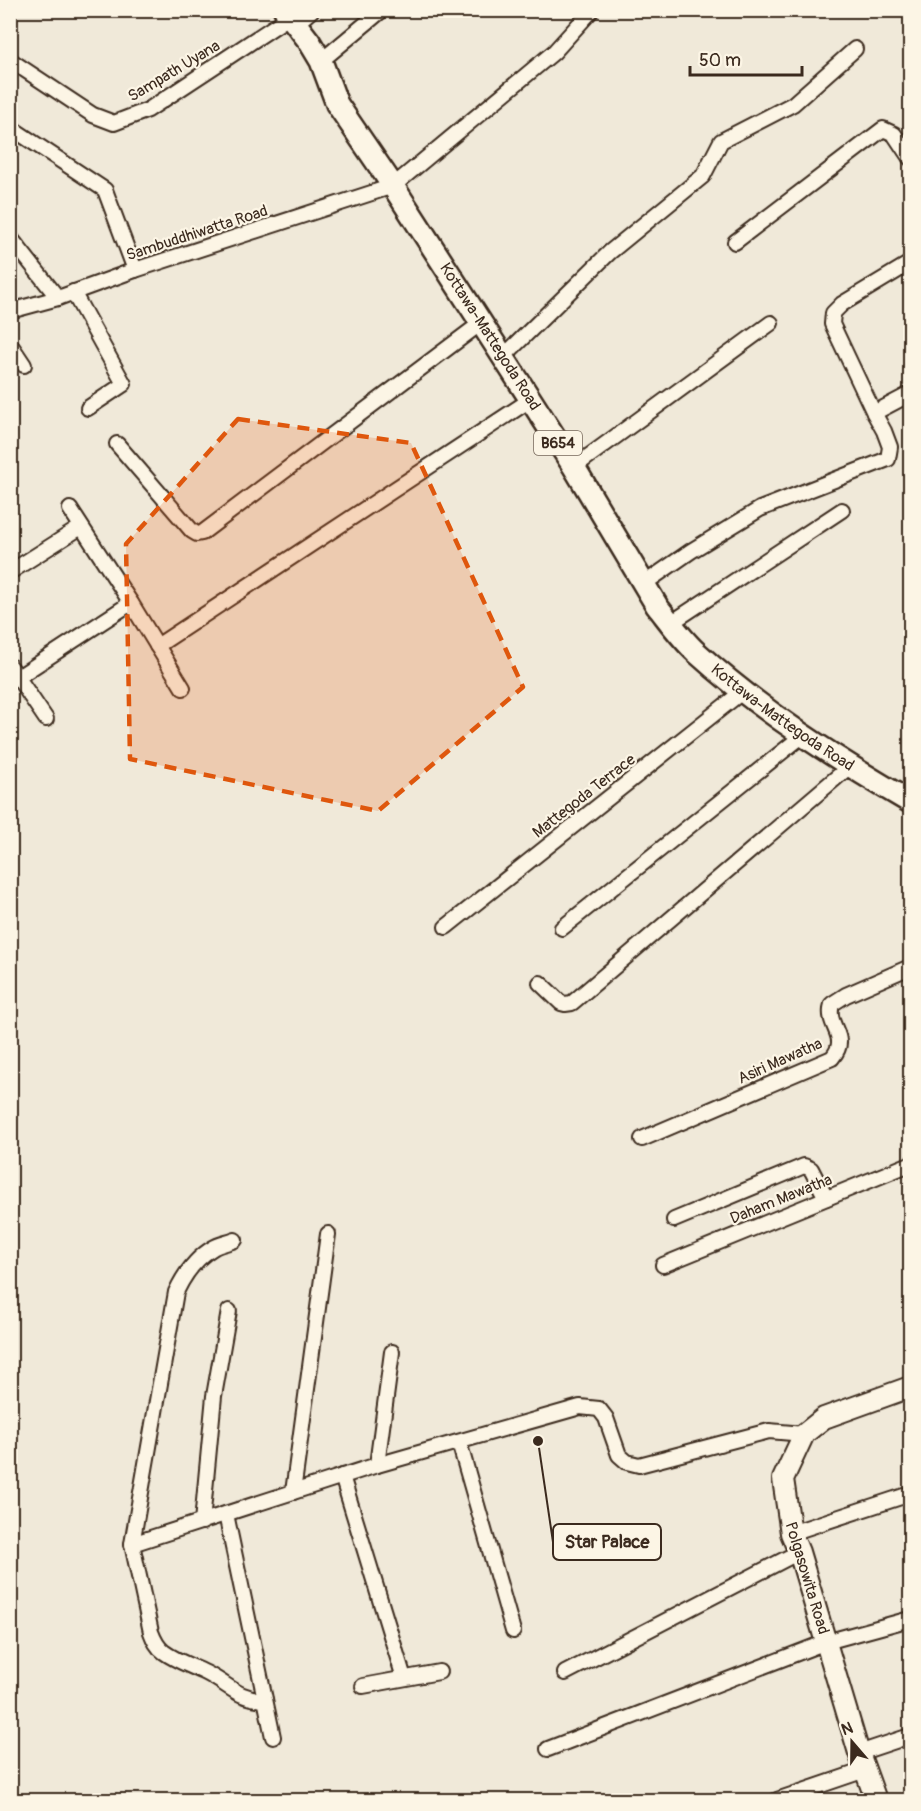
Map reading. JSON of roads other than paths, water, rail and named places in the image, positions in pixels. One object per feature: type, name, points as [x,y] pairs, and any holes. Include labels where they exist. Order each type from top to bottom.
[{"type":"main road","name":"Kottawa-Mattegoda Road","points":[[292,16],[321,61],[337,104],[393,186],[574,467],[657,606],[694,650],[743,691],[802,736],[910,802]]},
{"type":"street","name":"Sampath Uyana","points":[[10,60],[93,116],[114,123],[148,110],[292,16],[312,10]]},
{"type":"street","points":[[321,61],[382,10]]},
{"type":"street","points":[[393,186],[554,52],[592,10]]},
{"type":"street","points":[[503,357],[610,252],[703,176],[721,141],[793,104],[855,49]]},
{"type":"street","points":[[10,127],[105,190],[135,270]]},
{"type":"street","points":[[735,242],[884,129],[894,134],[910,158]]},
{"type":"street","name":"Sambuddhiwatta Road","points":[[14,306],[58,298],[135,270],[393,186]]},
{"type":"street","points":[[10,237],[58,298]]},
{"type":"street","points":[[645,583],[691,551],[760,509],[888,459],[890,447],[884,431],[832,324],[833,313],[842,304],[910,263]]},
{"type":"street","points":[[73,292],[124,384],[88,408]]},
{"type":"street","points":[[117,444],[192,531],[197,534],[202,533],[481,323]]},
{"type":"street","points":[[574,467],[771,323]]},
{"type":"street","points":[[10,344],[24,364]]},
{"type":"street","points":[[874,413],[910,394]]},
{"type":"street","points":[[157,646],[530,400]]},
{"type":"street","points":[[70,509],[183,688]]},
{"type":"street","points":[[671,623],[842,510]]},
{"type":"street","points":[[10,572],[81,527]]},
{"type":"street","points":[[46,719],[14,672],[131,603]]},
{"type":"street","name":"Mattegoda Terrace","points":[[446,927],[743,691]]},
{"type":"street","points":[[562,928],[802,736]]},
{"type":"street","points":[[540,983],[561,1003],[572,1003],[850,766]]},
{"type":"street","name":"Asiri Mawatha","points":[[642,1139],[832,1059],[840,1046],[830,1014],[832,1004],[846,995],[910,967]]},
{"type":"street","name":"Daham Mawatha","points":[[663,1265],[910,1164]]},
{"type":"street","points":[[674,1220],[804,1166],[811,1169],[826,1198]]},
{"type":"street","points":[[292,1492],[328,1234]]},
{"type":"street","points":[[235,1240],[213,1248],[198,1259],[181,1280],[176,1292],[132,1544],[151,1632],[162,1651],[219,1680],[238,1695],[265,1700]]},
{"type":"street","points":[[202,1521],[214,1396],[229,1311]]},
{"type":"street","points":[[377,1465],[393,1352]]},
{"type":"street","name":"Polgasowita Road","points":[[876,1800],[862,1762],[799,1552],[791,1533],[783,1479],[804,1434],[824,1418],[910,1387]]},
{"type":"street","points":[[132,1544],[377,1465],[580,1407],[599,1409],[606,1418],[619,1455],[627,1462],[639,1465],[769,1431],[804,1434]]},
{"type":"street","points":[[459,1442],[513,1631]]},
{"type":"street","points":[[342,1476],[404,1678]]},
{"type":"street","points":[[791,1533],[910,1494]]},
{"type":"street","points":[[226,1514],[273,1737]]},
{"type":"street","points":[[565,1673],[799,1552]]},
{"type":"street","points":[[548,1749],[826,1642],[910,1618]]},
{"type":"street","points":[[363,1686],[439,1672]]},
{"type":"street","points":[[777,1800],[862,1762],[910,1736]]},
{"type":"place","name":"Star Palace","points":[[538,1441]]}]
